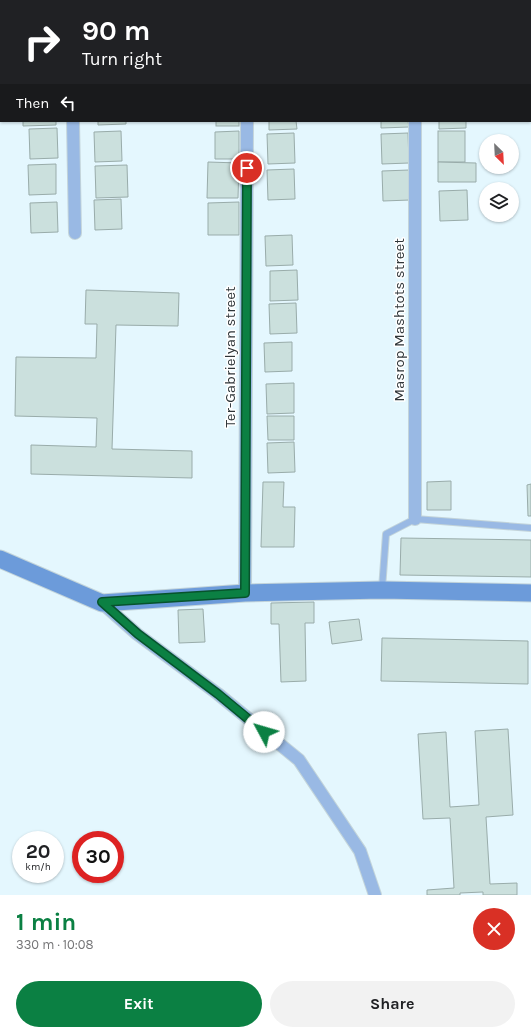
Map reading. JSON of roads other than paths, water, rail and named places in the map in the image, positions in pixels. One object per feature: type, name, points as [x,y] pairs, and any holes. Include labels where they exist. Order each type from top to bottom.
[{"type":"street","points":[[73,122],[75,233]]},
{"type":"street","name":"Ter-Gabrielyan street","points":[[245,593],[247,122]]},
{"type":"street","name":"Masrop Mashtots street","points":[[415,122],[415,519]]},
{"type":"street","points":[[0,559],[102,602],[138,634],[218,694],[299,760],[360,851],[374,895]]},
{"type":"street","points":[[102,602],[245,593],[382,590],[531,593]]},
{"type":"lane","points":[[382,590],[386,534],[415,519],[531,528]]}]
